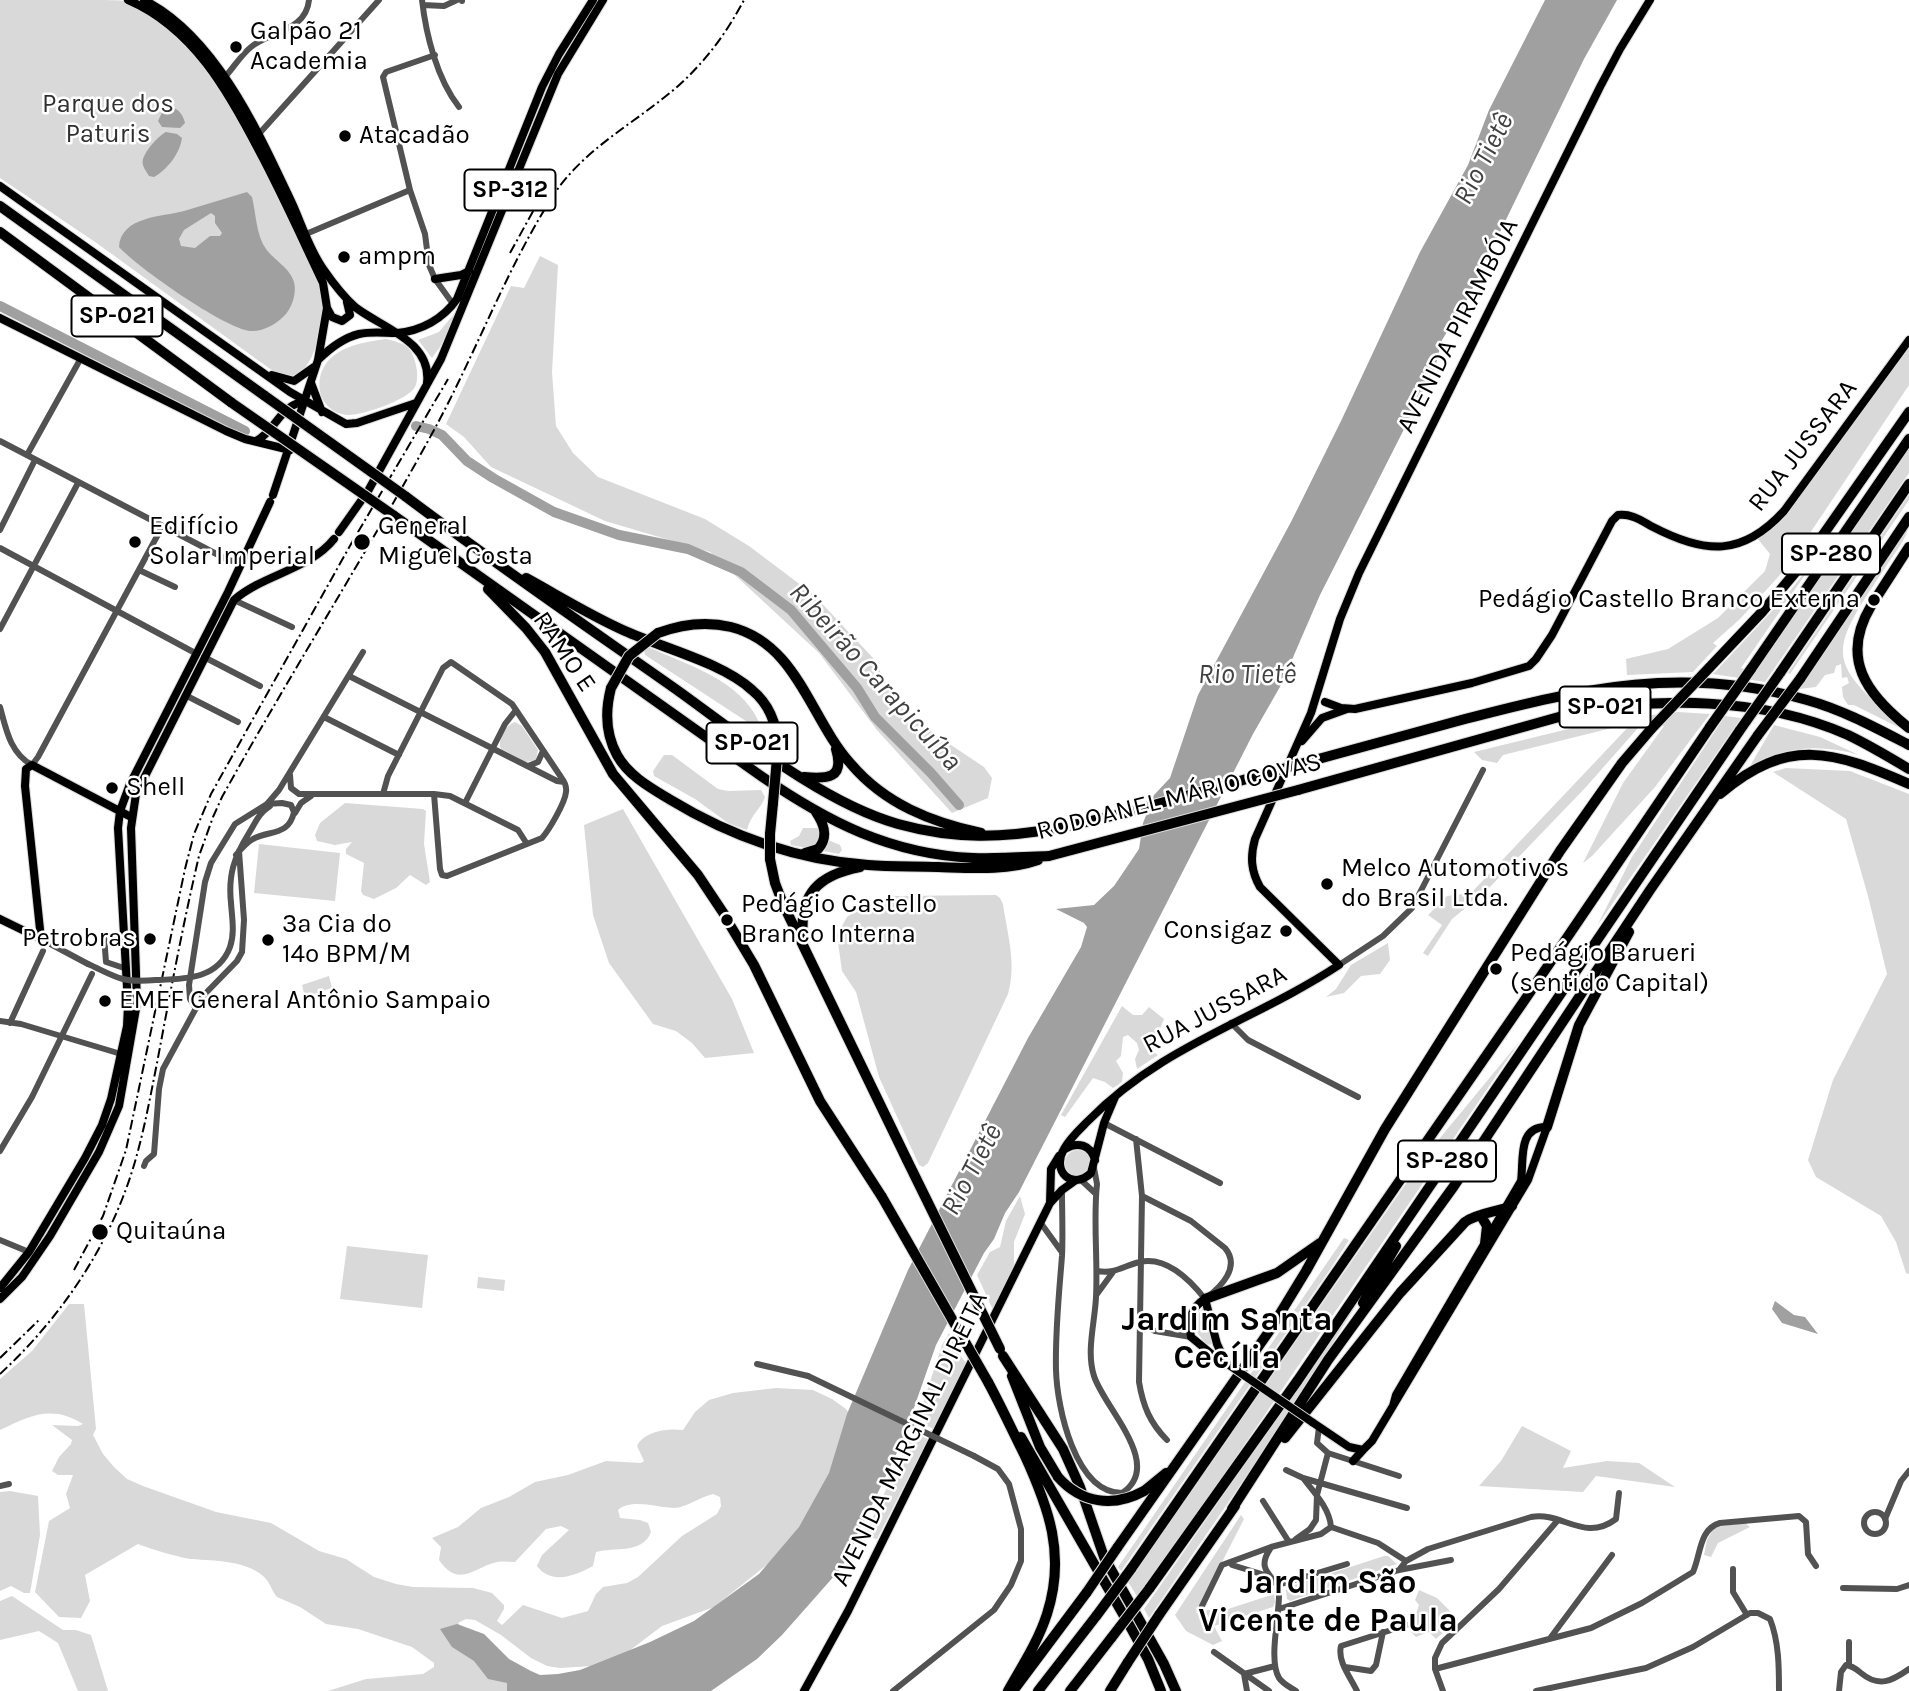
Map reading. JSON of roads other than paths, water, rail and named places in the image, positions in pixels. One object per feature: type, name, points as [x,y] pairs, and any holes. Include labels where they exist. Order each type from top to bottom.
[{"type":"highway","name":"RODOANEL MÁRIO COVAS","points":[[0,206],[480,552],[802,777],[833,796],[896,824],[946,835],[1000,837],[1060,828],[1137,810],[1548,697],[1615,686],[1675,682],[1752,688],[1809,700],[1865,722],[1909,745]]},
{"type":"highway","name":"RODOANEL MÁRIO COVAS","points":[[0,232],[232,403],[816,812],[857,832],[915,850],[958,857],[1024,860],[1049,856],[1566,715],[1605,707],[1692,704],[1743,708],[1792,716],[1847,735],[1909,769]]},
{"type":"highway","points":[[1010,1691],[1087,1592],[1270,1330],[1380,1137],[1560,851],[1622,763],[1762,612],[1804,562],[1909,411]]},
{"type":"highway","name":"SP-280","points":[[1038,1691],[1131,1569],[1909,439]]},
{"type":"highway","name":"SP-280","points":[[1070,1691],[1149,1589],[1298,1380],[1909,484]]},
{"type":"highway","points":[[1328,1360],[1454,1186],[1709,803],[1800,679],[1909,517]]},
{"type":"highway","points":[[1878,595],[1909,547]]},
{"type":"highway","points":[[480,552],[603,621],[738,679],[754,691],[767,708],[775,727],[778,747],[770,834],[770,859],[778,894],[1002,1353],[1041,1447],[1058,1477],[1081,1496],[1100,1501],[1118,1501],[1144,1491],[1168,1471],[1194,1441]]},
{"type":"highway","name":"RAMO E","points":[[470,572],[526,628],[545,652],[609,767],[698,875],[724,914]]},
{"type":"highway","points":[[1871,606],[1856,644],[1859,669],[1875,695],[1909,728]]},
{"type":"highway","points":[[1000,837],[945,824],[904,807],[867,781],[833,742],[787,663],[755,636],[735,628],[705,623],[684,625],[658,633],[629,656],[611,688],[607,711],[608,734],[617,755],[630,773],[703,819],[749,839],[798,854],[869,865],[975,868],[1024,860]]},
{"type":"highway","points":[[802,777],[827,778],[834,774],[839,761],[833,742]]},
{"type":"highway","points":[[1709,803],[1734,783],[1765,764],[1787,756],[1815,754],[1843,757],[1909,784]]},
{"type":"highway","points":[[798,854],[818,849],[825,839],[824,827],[816,812]]},
{"type":"highway","points":[[804,945],[802,926],[805,906],[816,886],[833,874],[869,865]]},
{"type":"highway","points":[[1547,1127],[1579,1025],[1650,890]]},
{"type":"highway","points":[[730,925],[758,972],[820,1101],[882,1197],[1034,1457],[1131,1628],[1161,1691]]},
{"type":"highway","points":[[1110,1691],[1328,1360],[1449,1158]]},
{"type":"highway","points":[[1232,1509],[1306,1409],[1400,1293],[1465,1222],[1473,1217],[1509,1207]]},
{"type":"highway","points":[[1481,1216],[1486,1226],[1485,1244]]},
{"type":"highway","points":[[1205,1299],[1292,1265],[1323,1240]]},
{"type":"highway","points":[[1002,1353],[1063,1449],[1080,1487],[1104,1557],[1164,1664],[1176,1691]]},
{"type":"highway","points":[[1000,1403],[1045,1502],[1055,1558],[1051,1598],[1043,1624],[1010,1691]]},
{"type":"main road","points":[[0,1299],[22,1277],[43,1247],[99,1152],[118,1106],[137,1003],[131,817],[140,784],[185,695],[200,656],[272,499],[306,402],[310,380],[317,363],[327,308],[323,283],[317,270],[270,170],[220,80],[187,41],[160,18],[128,0]]},
{"type":"main road","points":[[0,1287],[29,1252],[99,1131],[111,1099],[128,1005],[118,828],[120,811],[130,784],[234,600],[255,586],[315,557],[337,536],[368,491],[427,385],[426,367],[422,357],[408,341],[367,316],[345,297],[320,266],[258,135],[225,77],[191,37],[157,7],[144,0]]},
{"type":"main road","name":"SP-312","points":[[395,333],[414,330],[428,324],[453,304],[469,271],[542,87],[593,0]]},
{"type":"main road","name":"SP-312","points":[[427,385],[448,346],[558,74],[603,0]]},
{"type":"main road","name":"AVENIDA PIRAMBÓIA","points":[[1312,709],[1340,618],[1371,546],[1605,78],[1650,0]]},
{"type":"main road","points":[[0,186],[251,364],[339,422],[351,424],[417,403]]},
{"type":"main road","points":[[435,279],[454,277],[469,271]]},
{"type":"main road","points":[[327,308],[332,317],[342,321],[347,319],[350,311],[345,297]]},
{"type":"main road","points":[[0,318],[226,431],[255,442],[290,450]]},
{"type":"main road","points":[[251,364],[276,377],[294,381],[332,348],[357,334],[395,333]]},
{"type":"main road","name":"RUA JUSSARA","points":[[1297,747],[1322,718],[1347,709],[1461,686],[1529,666],[1552,635],[1612,521],[1618,515],[1632,516],[1693,545],[1727,545],[1759,534],[1784,511],[1909,340]]},
{"type":"main road","points":[[310,380],[322,412]]},
{"type":"main road","points":[[255,442],[265,436],[288,406],[296,402],[306,402]]},
{"type":"main road","name":"AVENIDA PIRAMBÓIA","points":[[1321,678],[1325,702],[1322,718]]},
{"type":"main road","points":[[1322,718],[1315,717],[1312,709],[1325,702]]},
{"type":"main road","name":"RUA JUSSARA","points":[[1325,702],[1347,709]]},
{"type":"main road","name":"RUA JUSSARA","points":[[1062,1153],[1070,1139],[1089,1120],[1158,1063],[1320,978],[1339,965],[1267,895],[1252,870],[1252,848],[1258,831],[1312,709]]},
{"type":"main road","points":[[41,939],[25,786],[26,769],[32,765],[131,817]]},
{"type":"main road","points":[[0,919],[41,939]]},
{"type":"main road","name":"RUA JUSSARA","points":[[1095,1165],[1104,1123],[1115,1097]]},
{"type":"main road","points":[[1089,1120],[1104,1123]]},
{"type":"main road","points":[[1353,1461],[1375,1437],[1534,1165],[1547,1127],[1538,1128],[1527,1136],[1522,1150],[1524,1161],[1521,1181],[1509,1207],[1396,1395],[1393,1406]]},
{"type":"main road","points":[[1073,1144],[1086,1146],[1095,1165],[1087,1178],[1078,1180],[1070,1179],[1061,1172],[1059,1166],[1062,1153],[1073,1144]]},
{"type":"main road","name":"AVENIDA MARGINAL DIREITA","points":[[1050,1203],[1051,1168],[1062,1153]]},
{"type":"main road","name":"AVENIDA MARGINAL DIREITA","points":[[804,1691],[848,1611],[1050,1203],[1078,1180]]},
{"type":"main road","points":[[1228,1364],[1217,1344],[1205,1299],[1191,1314],[1192,1337],[1208,1351],[1315,1425],[1349,1447],[1363,1450]]},
{"type":"main road","points":[[1208,1351],[1217,1344]]},
{"type":"main road","points":[[1349,1447],[1353,1461]]},
{"type":"street","points":[[225,77],[248,49],[298,22],[306,12],[309,0]]},
{"type":"street","points":[[258,135],[379,0]]},
{"type":"street","points":[[459,107],[446,84],[435,55],[422,3],[444,6],[460,0]]},
{"type":"street","points":[[435,55],[386,72],[383,76],[410,190],[421,220],[429,265],[435,279],[453,304]]},
{"type":"street","points":[[306,234],[410,190]]},
{"type":"street","points":[[27,455],[81,358]]},
{"type":"street","points":[[0,441],[228,560],[237,562],[245,558]]},
{"type":"street","points":[[0,530],[35,460]]},
{"type":"street","points":[[0,629],[78,483]]},
{"type":"street","points":[[0,707],[3,729],[17,753],[32,765],[162,527]]},
{"type":"street","points":[[0,548],[260,686]]},
{"type":"street","points":[[139,570],[175,587]]},
{"type":"street","points":[[234,600],[292,627]]},
{"type":"street","points":[[41,939],[88,964],[133,981],[190,979],[206,974],[223,960],[231,944],[233,931],[230,873],[237,853],[292,771],[363,652]]},
{"type":"street","points":[[383,794],[399,755],[443,668],[451,662],[496,692],[516,710],[564,782],[566,793],[542,838],[451,875],[443,875],[440,869],[434,794]]},
{"type":"street","points":[[349,676],[557,781],[564,782]]},
{"type":"street","points":[[185,695],[238,722]]},
{"type":"street","points":[[465,803],[505,724],[516,710]]},
{"type":"street","points":[[324,717],[399,755]]},
{"type":"street","points":[[528,766],[538,762],[543,751]]},
{"type":"street","name":"RUA JUSSARA","points":[[1339,965],[1383,936],[1412,908],[1483,770]]},
{"type":"street","points":[[292,771],[290,781],[293,790],[298,793],[450,796],[518,830],[527,844]]},
{"type":"street","points":[[237,853],[262,834],[282,831],[303,801],[313,795]]},
{"type":"street","points":[[196,1009],[191,1002],[189,985],[206,876],[214,856],[236,824],[264,809],[276,804],[289,804],[294,808],[294,814]]},
{"type":"street","points":[[262,834],[257,822],[264,809]]},
{"type":"street","points":[[236,824],[243,823],[262,834]]},
{"type":"street","points":[[144,1166],[154,1154],[163,1069],[205,993],[237,961],[243,949],[244,920],[237,853]]},
{"type":"street","points":[[104,936],[106,962],[127,969]]},
{"type":"street","points":[[10,1023],[43,951]]},
{"type":"street","points":[[0,1151],[32,1097],[92,975]]},
{"type":"street","points":[[0,1021],[121,1054]]},
{"type":"street","points":[[1231,1023],[1248,1040],[1358,1097]]},
{"type":"street","points":[[1104,1123],[1220,1183]]},
{"type":"street","points":[[1136,1139],[1142,1196],[1138,1363],[1142,1398],[1149,1418],[1167,1440]]},
{"type":"street","points":[[1062,1191],[1062,1253],[1056,1349],[1057,1382],[1067,1433],[1076,1458],[1089,1476],[1107,1490],[1122,1493],[1129,1489],[1136,1479],[1138,1462],[1130,1441],[1100,1391],[1093,1371],[1092,1342],[1097,1271],[1095,1165]]},
{"type":"street","points":[[1078,1180],[1096,1194]]},
{"type":"street","points":[[1097,1271],[1113,1272],[1140,1262],[1154,1262],[1180,1273],[1205,1299],[1224,1282],[1231,1266],[1229,1252],[1191,1221],[1142,1196]]},
{"type":"street","points":[[1050,1203],[1062,1215]]},
{"type":"street","points":[[1041,1222],[1062,1253]]},
{"type":"street","points":[[0,1240],[29,1252]]},
{"type":"street","points":[[1140,1272],[1154,1262]]},
{"type":"street","points":[[1130,1266],[1140,1272]]},
{"type":"street","points":[[1096,1296],[1113,1272]]},
{"type":"street","points":[[1141,1324],[1155,1331],[1192,1337]]},
{"type":"street","points":[[757,1364],[808,1376],[974,1456],[998,1469],[1009,1484],[1021,1529],[1021,1561],[1011,1585],[995,1610],[894,1691]]},
{"type":"street","points":[[1315,1425],[1320,1449],[1399,1476]]},
{"type":"street","points":[[1292,1541],[1313,1525],[1317,1515],[1317,1495],[1328,1453]]},
{"type":"street","points":[[1286,1470],[1303,1478],[1407,1508]]},
{"type":"street","points":[[1885,1519],[1901,1481],[1909,1471]]},
{"type":"street","points":[[1303,1478],[1317,1495],[1330,1518],[1331,1527]]},
{"type":"street","points":[[0,1486],[9,1484]]},
{"type":"street","points":[[1399,1570],[1406,1561],[1428,1549],[1531,1517],[1541,1516],[1585,1528],[1606,1525],[1616,1519],[1619,1493]]},
{"type":"street","points":[[1262,1501],[1292,1541]]},
{"type":"street","points":[[1435,1669],[1605,1622],[1687,1577],[1696,1567],[1704,1535],[1713,1525],[1720,1523],[1799,1516],[1806,1522],[1808,1554],[1816,1566]]},
{"type":"street","points":[[1443,1691],[1435,1669],[1435,1658],[1442,1643],[1499,1589],[1558,1520]]},
{"type":"street","points":[[1202,1606],[1222,1566],[1271,1547],[1321,1534],[1331,1527]]},
{"type":"street","points":[[1331,1527],[1378,1543],[1406,1561]]},
{"type":"street","points":[[1268,1576],[1265,1560],[1271,1547]]},
{"type":"street","points":[[1257,1554],[1258,1573]]},
{"type":"street","points":[[1551,1637],[1612,1555]]},
{"type":"street","points":[[1279,1609],[1399,1570],[1451,1560]]},
{"type":"street","points":[[1230,1564],[1268,1576],[1278,1586],[1275,1666],[1280,1680],[1296,1691]]},
{"type":"street","points":[[1278,1586],[1347,1564]]},
{"type":"street","points":[[1733,1569],[1733,1592],[1747,1615]]},
{"type":"street","points":[[1843,1588],[1897,1589],[1909,1585]]},
{"type":"street","points":[[1536,1691],[1646,1668],[1701,1643],[1747,1615],[1758,1613],[1770,1619],[1778,1651],[1779,1691]]},
{"type":"street","points":[[1357,1691],[1339,1652],[1341,1646],[1407,1625]]},
{"type":"street","points":[[1345,1667],[1371,1671],[1376,1665],[1383,1632]]},
{"type":"street","points":[[1849,1642],[1849,1664]]},
{"type":"street","points":[[1214,1652],[1269,1691]]},
{"type":"street","points":[[1849,1664],[1876,1682],[1889,1681],[1907,1671],[1909,1664]]},
{"type":"street","points":[[1839,1691],[1841,1672],[1849,1664]]},
{"type":"street","points":[[1244,1674],[1275,1666]]},
{"type":"street","points":[[1244,1674],[1247,1691]]},
{"type":"water","name":"Rio Tietê","points":[[1545,0],[1617,0],[1584,59],[1466,302],[1442,340],[1435,368],[1320,595],[1281,685],[1253,734],[1019,1192],[1005,1213],[994,1239],[936,1345],[902,1442],[843,1566],[757,1659],[711,1691],[507,1691],[507,1683],[488,1679],[474,1661],[452,1647],[440,1629],[457,1624],[484,1634],[509,1659],[540,1675],[580,1670],[694,1621],[759,1574],[799,1527],[829,1473],[847,1414],[908,1270],[1028,1038],[1081,947],[1087,927],[1056,909],[1094,905],[1114,886],[1139,849],[1143,823],[1154,795],[1170,778],[1198,695],[1292,520],[1420,252],[1468,165],[1489,110]]},
{"type":"water","points":[[165,106],[181,113],[185,123],[180,128],[162,127],[158,121]]},
{"type":"water","points":[[166,132],[182,138],[179,149],[164,170],[154,177],[149,176],[143,166],[143,159],[153,144]]},
{"type":"water","points":[[247,192],[252,197],[263,243],[269,253],[289,272],[295,286],[289,310],[280,320],[264,329],[250,331],[221,319],[162,282],[119,247],[121,237],[127,229],[144,220]],"holes":[[[211,213],[215,216],[215,223],[222,233],[220,236],[210,236],[195,248],[181,246],[179,239],[184,230]]]},
{"type":"water","points":[[1775,1301],[1794,1315],[1805,1317],[1818,1334],[1782,1323],[1772,1309]]},
{"type":"waterway","name":"Ribeirão Carapicuíba","points":[[0,306],[245,431]]},
{"type":"waterway","name":"Ribeirão Carapicuíba","points":[[416,426],[442,435],[467,461],[554,512],[619,535],[688,549],[741,572],[791,610],[857,688],[875,717],[959,805]]},
{"type":"railway","points":[[0,1374],[38,1335],[72,1292],[100,1246],[123,1197],[143,1131],[199,856],[222,797],[434,430],[519,255],[551,199],[577,166],[697,68],[722,36],[744,0]]},
{"type":"railway","points":[[510,253],[542,195]]},
{"type":"railway","points":[[74,1270],[103,1216],[126,1150],[194,834],[211,794],[351,544],[448,379]]},
{"type":"railway","points":[[0,1358],[40,1319]]},
{"type":"place","name":"Galpão 21 Academia","points":[[236,47]]},
{"type":"place","name":"Atacadão","points":[[345,136]]},
{"type":"place","name":"ampm","points":[[344,257]]},
{"type":"place","name":"Edifício Solar Imperial","points":[[135,542]]},
{"type":"place","name":"General Miguel Costa","points":[[362,542]]},
{"type":"place","name":"Pedágio Castello Branco Externa","points":[[1874,600]]},
{"type":"place","name":"Shell","points":[[112,788]]},
{"type":"place","name":"Melco Automotivos do Brasil Ltda.","points":[[1327,884]]},
{"type":"place","name":"Pedágio Castello Branco Interna","points":[[727,920]]},
{"type":"place","name":"Consigaz","points":[[1286,931]]},
{"type":"place","name":"Petrobras","points":[[150,939]]},
{"type":"place","name":"3ª Cia do 14º BPM/M","points":[[268,940]]},
{"type":"place","name":"Pedágio Barueri (sentido Capital)","points":[[1496,969]]},
{"type":"place","name":"EMEF General Antônio Sampaio","points":[[105,1001]]},
{"type":"place","name":"Quitaúna","points":[[100,1232]]},
{"type":"district","name":"Jardim Santa Cecília","points":[[1227,1340]]},
{"type":"district","name":"Jardim São Vicente de Paula","points":[[1328,1603]]},
{"type":"park label","name":"Parque dos Paturis","points":[[108,120]]}]
